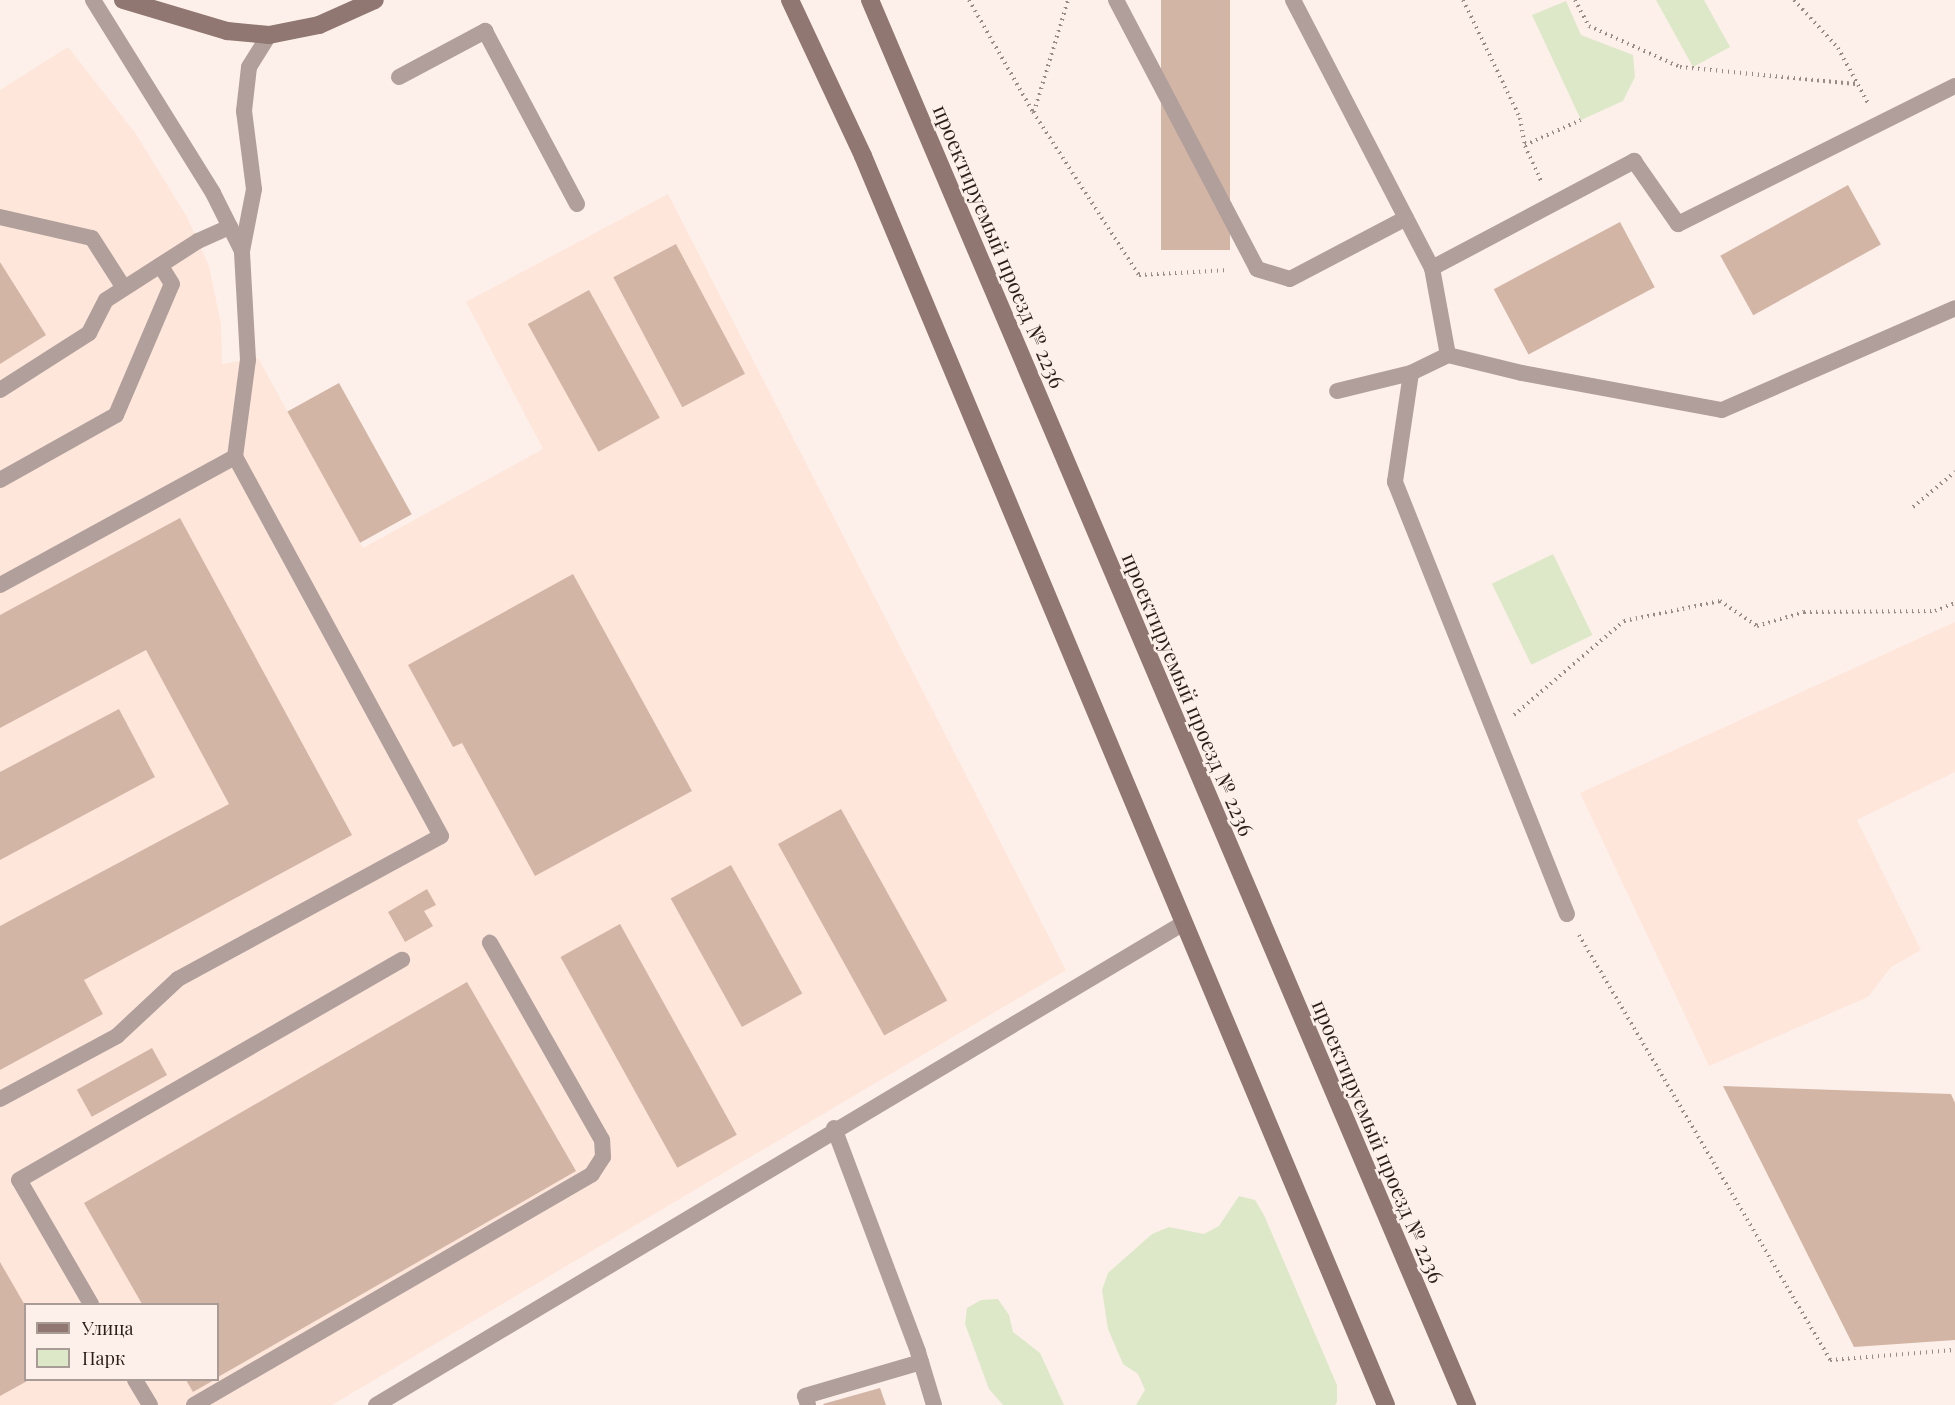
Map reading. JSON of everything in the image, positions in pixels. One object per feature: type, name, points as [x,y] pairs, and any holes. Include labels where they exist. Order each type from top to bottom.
[{"type":"main road","points":[[123,0],[227,31],[269,35],[320,26],[375,0]]},
{"type":"main road","points":[[790,0],[863,156],[1182,924],[1386,1405]]},
{"type":"main road","name":"проектируемый проезд № 2236","points":[[870,0],[1467,1405]]},
{"type":"lane","points":[[93,0],[243,251]]},
{"type":"lane","points":[[1116,0],[1257,268],[1290,279],[1406,218]]},
{"type":"lane","points":[[1293,0],[1432,268],[1448,355]]},
{"type":"lane","points":[[399,77],[484,31],[577,204]]},
{"type":"lane","points":[[0,1100],[117,1036],[178,979],[441,836],[235,457],[248,360],[243,251],[254,189],[244,111],[249,68],[269,35]]},
{"type":"lane","points":[[1432,268],[1634,161],[1678,224],[1955,86]]},
{"type":"lane","points":[[0,217],[92,238],[124,288]]},
{"type":"lane","points":[[0,390],[89,333],[106,300],[160,265],[230,227]]},
{"type":"lane","points":[[0,480],[116,415],[172,284],[160,265]]},
{"type":"lane","points":[[1337,391],[1411,373],[1448,355],[1522,373],[1722,410],[1955,308]]},
{"type":"lane","points":[[1411,373],[1395,482],[1567,914]]},
{"type":"lane","points":[[0,585],[235,457]]},
{"type":"lane","points":[[376,1405],[834,1128],[1182,924]]},
{"type":"lane","points":[[194,1405],[592,1174],[603,1157],[602,1140],[490,943]]},
{"type":"lane","points":[[90,1303],[19,1180],[402,960]]},
{"type":"lane","points":[[834,1128],[921,1362],[934,1405]]},
{"type":"lane","points":[[808,1405],[805,1396],[921,1362]]},
{"type":"lane","points":[[136,1381],[150,1405]]},
{"type":"path","points":[[969,0],[1033,112],[1139,275],[1257,268]]},
{"type":"path","points":[[1033,112],[1068,0]]},
{"type":"path","points":[[1463,0],[1520,117],[1525,146],[1551,203]]},
{"type":"path","points":[[1575,0],[1589,26],[1680,67],[1858,84]]},
{"type":"path","points":[[1794,0],[1838,48],[1879,123]]},
{"type":"path","points":[[1525,146],[1581,120]]},
{"type":"path","points":[[1913,507],[1955,472]]},
{"type":"path","points":[[1495,731],[1624,621],[1720,601],[1757,626],[1804,612],[1935,611],[1955,603]]},
{"type":"path","points":[[1567,914],[1830,1360],[1955,1350]]},
{"type":"shaded area","points":[[68,47],[136,134],[187,217],[209,266],[221,324],[222,364],[258,358],[363,548],[543,449],[466,302],[668,194],[1066,970],[332,1405],[0,1405],[0,90]]},
{"type":"shaded area","points":[[1955,622],[1955,772],[1857,820],[1921,950],[1891,967],[1868,997],[1709,1066],[1580,793]]},
{"type":"green space","points":[[1656,0],[1704,0],[1730,47],[1693,67]]},
{"type":"green space","points":[[1566,1],[1581,35],[1633,55],[1635,77],[1623,101],[1581,120],[1532,15]]},
{"type":"green space","points":[[1553,554],[1592,635],[1531,665],[1492,584]]},
{"type":"green space","points":[[1239,1196],[1255,1200],[1264,1215],[1337,1385],[1337,1402],[1335,1405],[1136,1405],[1145,1390],[1138,1374],[1123,1364],[1108,1329],[1102,1290],[1108,1273],[1152,1234],[1169,1227],[1204,1234],[1219,1226]]},
{"type":"green space","points":[[998,1299],[1009,1315],[1013,1332],[1040,1353],[1064,1405],[1003,1405],[989,1389],[965,1324],[967,1308],[981,1300]]},
{"type":"building","points":[[1161,0],[1230,0],[1230,250],[1161,250]]},
{"type":"building","points":[[1848,185],[1881,244],[1753,315],[1720,256]]},
{"type":"building","points":[[1620,222],[1655,287],[1528,354],[1494,289]]},
{"type":"building","points":[[676,244],[745,374],[682,407],[613,277]]},
{"type":"building","points":[[0,262],[46,335],[0,364]]},
{"type":"building","points":[[589,290],[660,418],[599,452],[528,324]]},
{"type":"building","points":[[339,383],[412,514],[360,543],[287,412]]},
{"type":"building","points":[[180,518],[352,835],[84,980],[103,1014],[0,1070],[0,926],[229,804],[146,650],[0,728],[0,615]]},
{"type":"building","points":[[573,574],[692,791],[535,876],[462,743],[453,747],[408,665]]},
{"type":"building","points":[[119,709],[155,777],[0,860],[0,772]]},
{"type":"building","points":[[841,809],[947,1001],[884,1035],[778,844]]},
{"type":"building","points":[[731,865],[802,994],[742,1027],[671,898]]},
{"type":"building","points":[[427,889],[436,905],[424,911],[433,926],[405,942],[388,912]]},
{"type":"building","points":[[620,924],[737,1135],[677,1168],[561,957]]},
{"type":"building","points":[[467,982],[576,1171],[219,1376],[219,1303],[141,1303],[84,1203]]},
{"type":"building","points":[[152,1048],[167,1075],[92,1117],[77,1090]]},
{"type":"building","points":[[1723,1086],[1951,1094],[1955,1103],[1955,1340],[1854,1347]]},
{"type":"building","points":[[0,1262],[24,1304],[24,1381],[27,1381],[0,1396]]},
{"type":"building","points":[[187,1381],[212,1381],[193,1392]]},
{"type":"building","points":[[880,1388],[886,1405],[823,1404]]}]
